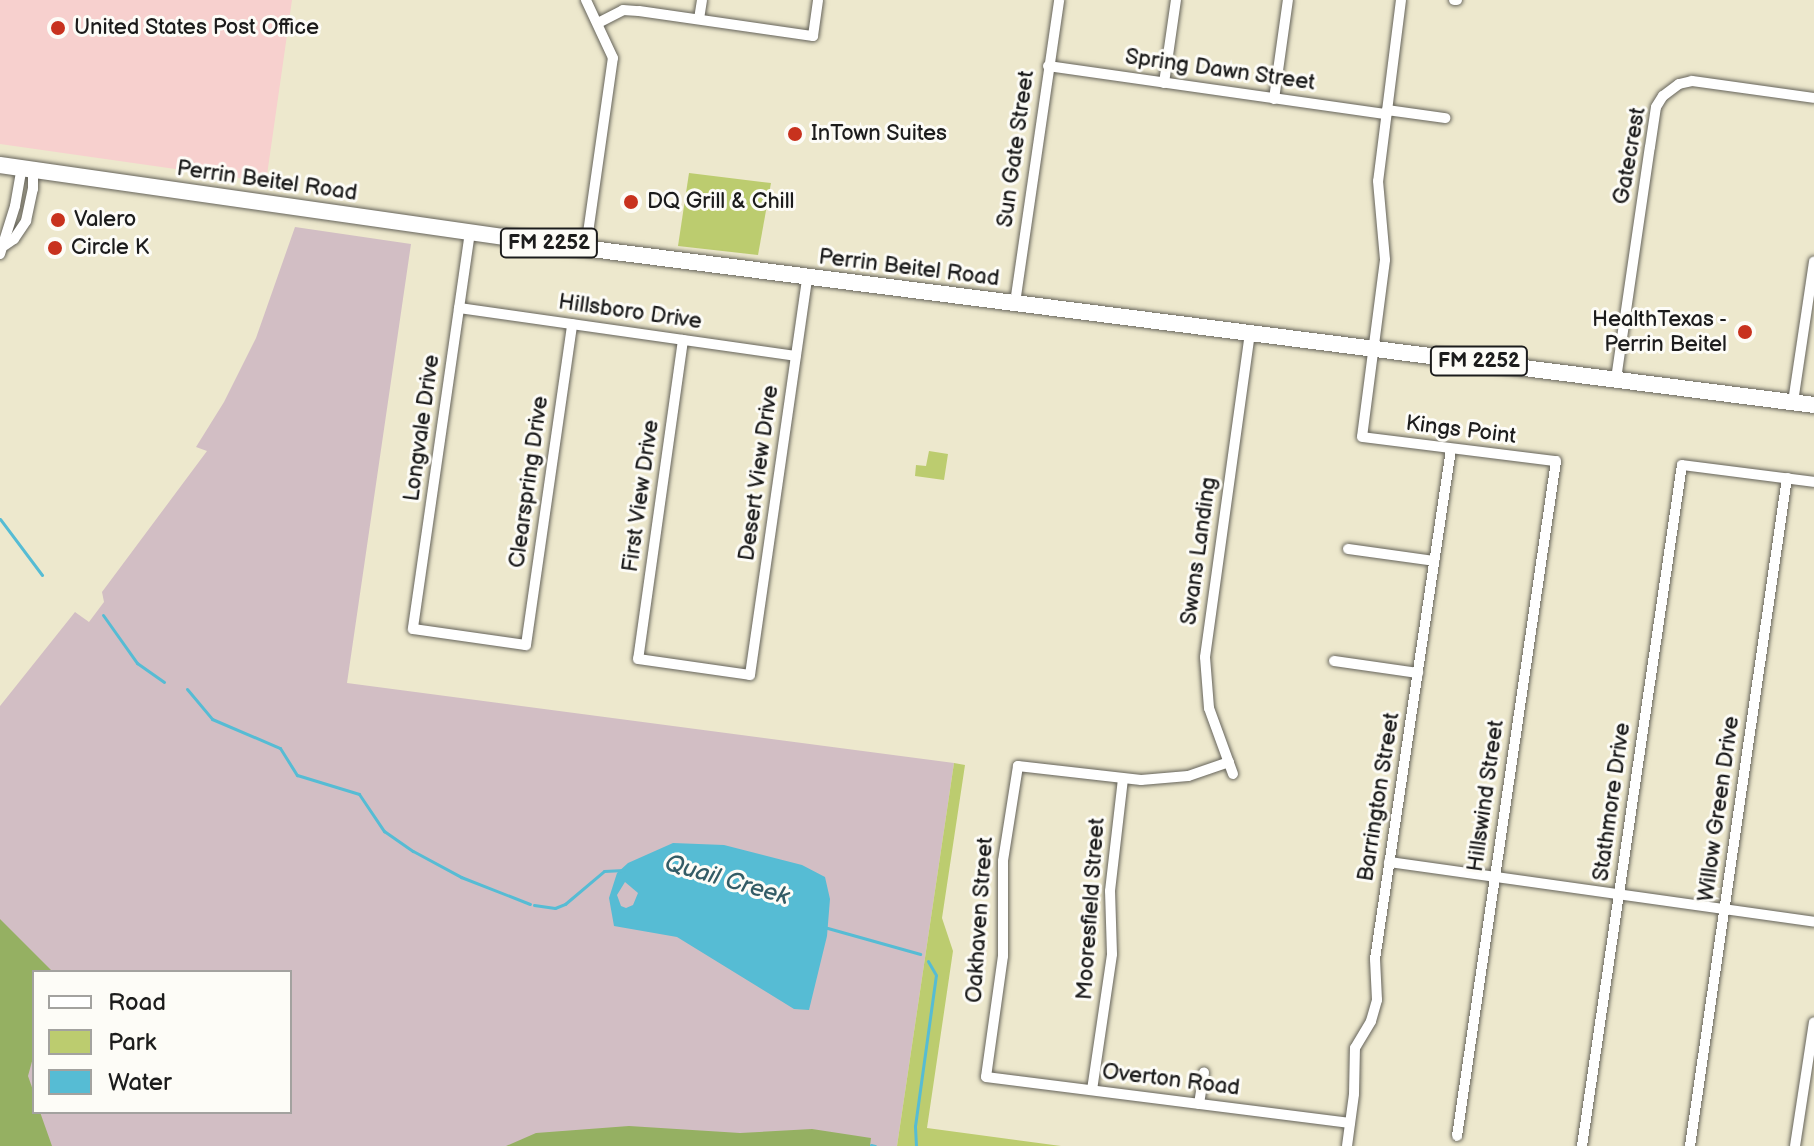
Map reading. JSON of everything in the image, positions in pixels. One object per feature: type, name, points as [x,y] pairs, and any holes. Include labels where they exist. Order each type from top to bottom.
[{"type":"main road","name":"Perrin Beitel Road","points":[[0,165],[807,277],[1814,405]]},
{"type":"street","points":[[586,0],[613,58],[586,247]]},
{"type":"street","points":[[699,19],[702,0]]},
{"type":"street","points":[[598,23],[623,10],[813,36],[818,0]]},
{"type":"street","name":"Sun Gate Street","points":[[1015,303],[1059,0]]},
{"type":"street","points":[[1164,83],[1176,0]]},
{"type":"street","points":[[1274,99],[1288,0]]},
{"type":"street","points":[[1373,348],[1385,260],[1378,181],[1401,0]]},
{"type":"street","name":"Spring Dawn Street","points":[[1048,66],[1274,99],[1445,118]]},
{"type":"street","name":"Gatecrest","points":[[1616,379],[1656,107],[1663,96],[1679,84],[1692,81],[1814,98]]},
{"type":"street","points":[[3,249],[26,221],[27,169]]},
{"type":"street","name":"Longvale Drive","points":[[470,232],[413,629],[526,645]]},
{"type":"street","points":[[1793,402],[1814,262]]},
{"type":"street","name":"Desert View Drive","points":[[750,675],[807,277]]},
{"type":"street","name":"Hillsboro Drive","points":[[459,308],[796,356]]},
{"type":"street","name":"Clearspring Drive","points":[[526,645],[572,324]]},
{"type":"street","name":"Swans Landing","points":[[1233,774],[1209,708],[1205,657],[1250,331]]},
{"type":"street","name":"First View Drive","points":[[683,340],[638,659],[750,675]]},
{"type":"street","name":"Kings Point","points":[[1373,348],[1362,437],[1556,461]]},
{"type":"street","name":"Barrington Street","points":[[1347,1146],[1355,1048],[1371,1021],[1377,1000],[1375,959],[1451,449]]},
{"type":"street","name":"Hillswind Street","points":[[1457,1136],[1556,461]]},
{"type":"street","name":"Stathmore Drive","points":[[1582,1146],[1682,465],[1787,478]]},
{"type":"street","points":[[1787,478],[1814,482]]},
{"type":"street","name":"Willow Green Drive","points":[[1690,1146],[1787,478]]},
{"type":"street","points":[[1348,549],[1434,561]]},
{"type":"street","points":[[1334,661],[1418,673]]},
{"type":"street","points":[[1123,779],[1166,780],[1229,762]]},
{"type":"street","name":"Oakhaven Street","points":[[986,1077],[1003,956],[1003,861],[1018,766],[1123,779]]},
{"type":"street","name":"Mooresfield Street","points":[[1092,1090],[1112,954],[1110,891],[1123,779]]},
{"type":"street","points":[[1389,862],[1814,922]]},
{"type":"street","points":[[1795,1146],[1814,1022]]},
{"type":"street","points":[[1199,1104],[1204,1072]]},
{"type":"street","name":"Overton Road","points":[[986,1077],[1350,1123]]},
{"type":"shaded area","points":[[0,0],[292,0],[266,182],[0,144]]},
{"type":"shaded area","points":[[295,227],[411,244],[347,683],[954,763],[897,1146],[0,1146],[0,706],[75,612],[89,622],[104,602],[102,592],[207,451],[196,447],[224,402],[256,338]]},
{"type":"green space","points":[[689,173],[771,183],[758,255],[678,246]]},
{"type":"green space","points":[[929,451],[948,454],[944,480],[915,476],[916,465],[926,466]]},
{"type":"green space","points":[[954,763],[965,765],[942,918],[953,951],[927,1128],[1061,1146],[897,1146]]},
{"type":"green space","points":[[0,919],[51,970],[32,970],[32,1061],[28,1076],[32,1087],[32,1114],[41,1114],[52,1146],[0,1146]]},
{"type":"green space","points":[[629,1126],[740,1133],[812,1129],[871,1138],[870,1146],[506,1146],[536,1133]]},
{"type":"water","points":[[673,843],[724,845],[802,865],[825,877],[830,899],[827,936],[809,1010],[794,1009],[677,937],[614,926],[609,898],[617,873],[628,863]],"holes":[[[625,882],[638,893],[633,905],[626,908],[621,906],[617,895]]]},
{"type":"waterway","name":"Quail Creek","points":[[0,519],[42,575]]},
{"type":"waterway","name":"Quail Creek","points":[[103,615],[137,663],[164,682]]},
{"type":"waterway","name":"Quail Creek","points":[[187,689],[212,719],[280,748],[297,775],[359,794],[384,831],[413,851],[461,877],[530,904]]},
{"type":"waterway","name":"Quail Creek","points":[[534,905],[555,908],[565,904],[604,871],[624,870]]},
{"type":"waterway","name":"Quail Creek","points":[[824,927],[920,954]]},
{"type":"waterway","name":"Quail Creek","points":[[916,1146],[915,1126],[936,975],[928,961]]},
{"type":"waterway","points":[[871,1145],[875,1146]]},
{"type":"place","name":"United States Post Office","points":[[58,28]]},
{"type":"place","name":"InTown Suites","points":[[795,134]]},
{"type":"place","name":"DQ Grill & Chill","points":[[631,202]]},
{"type":"place","name":"Valero","points":[[58,220]]},
{"type":"place","name":"Circle K","points":[[55,248]]},
{"type":"place","name":"HealthTexas - Perrin Beitel","points":[[1745,332]]}]
